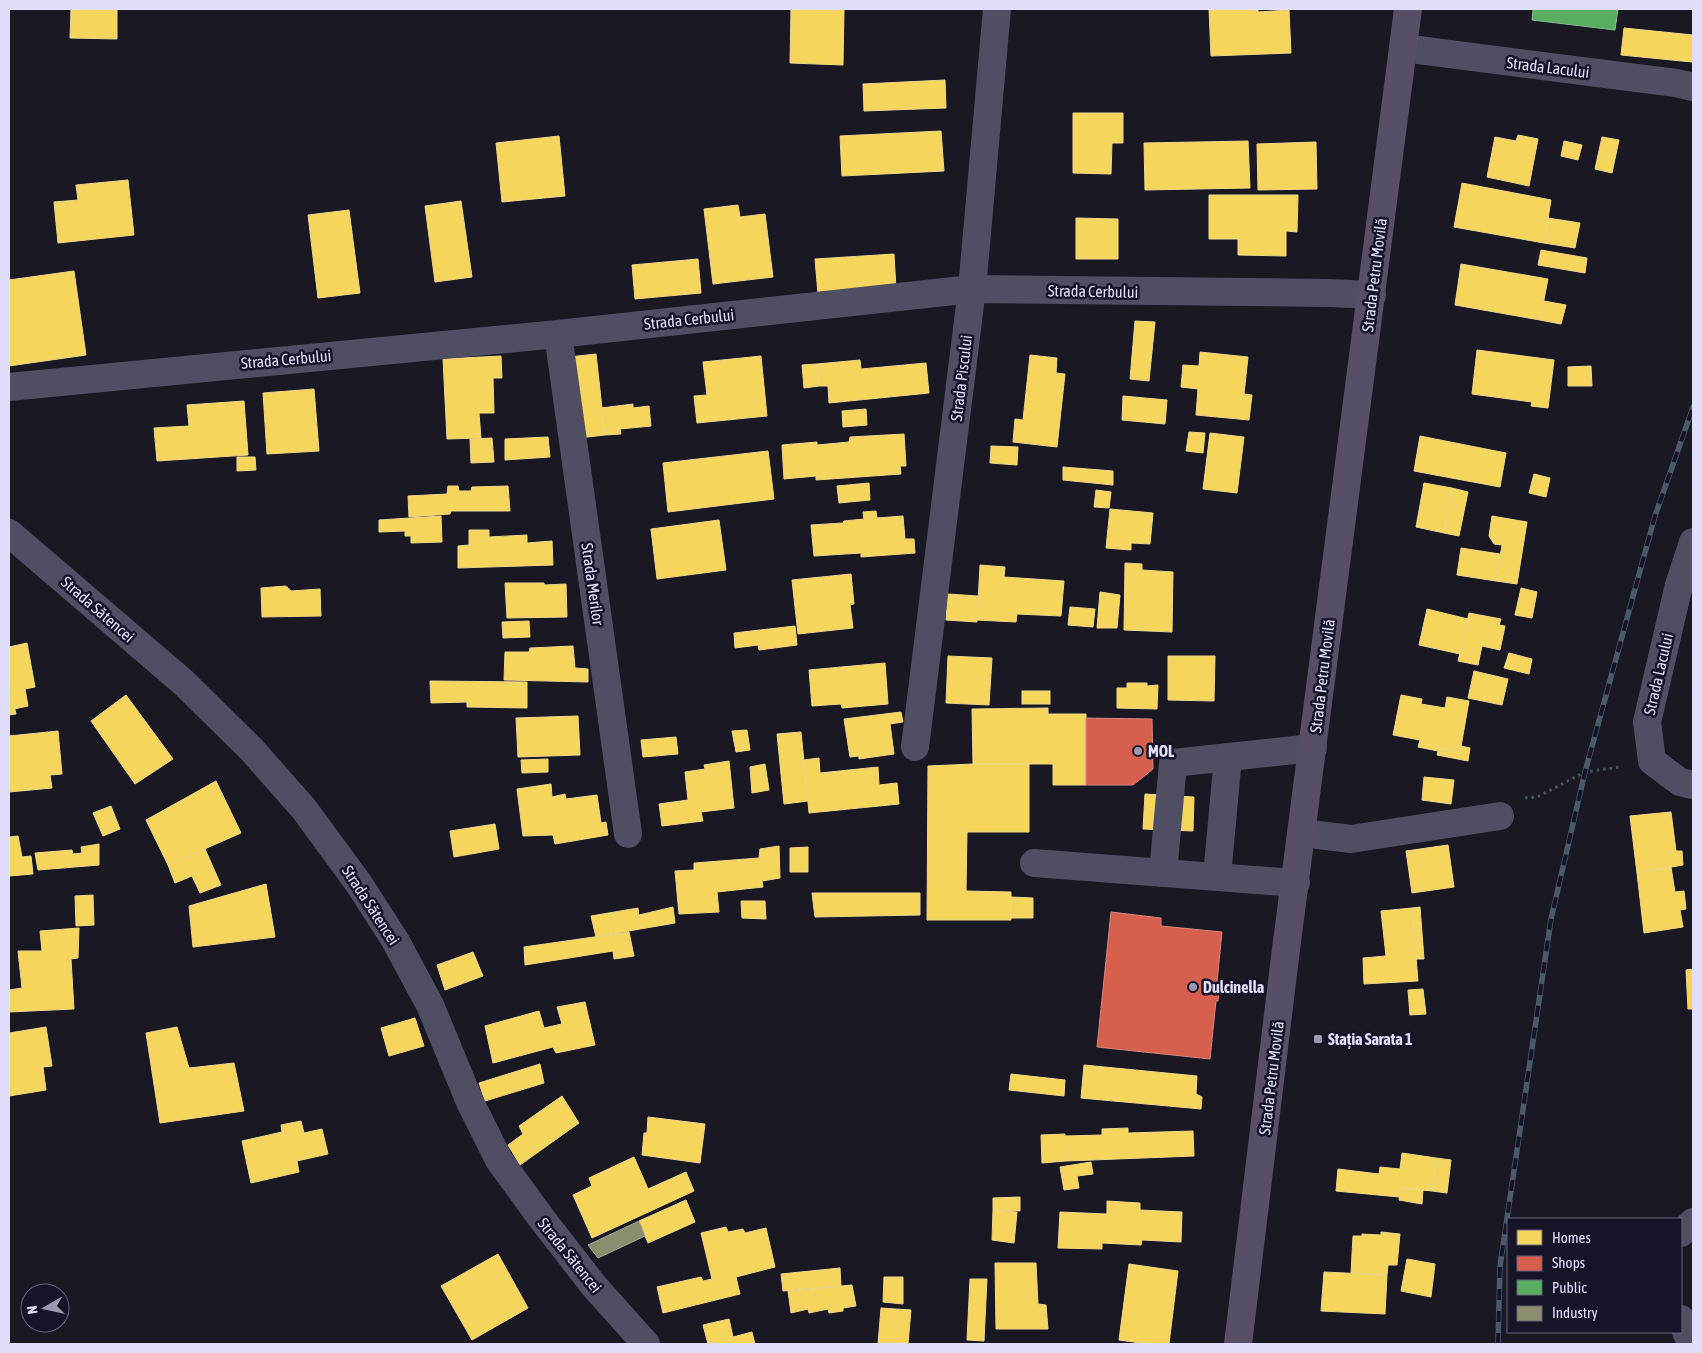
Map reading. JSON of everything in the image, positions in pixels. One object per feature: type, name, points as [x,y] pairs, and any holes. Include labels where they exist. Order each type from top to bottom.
[{"type":"main road","name":"Strada Petru Movilă","points":[[1238,1344],[1284,967],[1408,9]]},
{"type":"street","name":"Strada Piscului","points":[[916,747],[972,289],[997,9]]},
{"type":"street","name":"Strada Lacului","points":[[1403,48],[1676,83],[1693,87]]},
{"type":"street","name":"Strada Cerbului","points":[[9,386],[558,334],[972,289],[1372,295]]},
{"type":"street","name":"Strada Merilor","points":[[558,334],[628,834]]},
{"type":"street","name":"Strada Sătencei","points":[[9,532],[184,683],[252,750],[304,809],[359,884],[395,940],[430,1005],[470,1102],[499,1160],[582,1271],[646,1344]]},
{"type":"street","name":"Strada Lacului","points":[[1693,542],[1680,585],[1646,722],[1652,761],[1680,782],[1693,785]]},
{"type":"street","points":[[1163,873],[1173,763],[1313,748]]},
{"type":"street","points":[[1216,876],[1228,757]]},
{"type":"street","points":[[1302,832],[1351,839],[1510,807]]},
{"type":"street","points":[[1034,863],[1296,883]]},
{"type":"street","points":[[1682,1232],[1693,1222]]},
{"type":"street","points":[[1682,1322],[1691,1344]]},
{"type":"path","points":[[1510,807],[1537,797],[1585,772],[1627,766]]},
{"type":"building: Homes","points":[[71,9],[117,9],[117,39],[70,38]]},
{"type":"building: Homes","points":[[791,9],[844,9],[843,65],[790,63]]},
{"type":"building: Homes","points":[[1209,9],[1258,9],[1258,12],[1289,10],[1291,53],[1211,56]]},
{"type":"building: Homes","points":[[1624,28],[1693,35],[1692,62],[1621,55]]},
{"type":"building: Homes","points":[[945,80],[946,108],[864,111],[863,84]]},
{"type":"building: Homes","points":[[1073,113],[1123,113],[1123,143],[1112,143],[1111,174],[1073,173]]},
{"type":"building: Homes","points":[[941,131],[944,171],[842,176],[840,136]]},
{"type":"building: Homes","points":[[1518,135],[1538,139],[1529,186],[1487,177],[1495,137],[1516,141]]},
{"type":"building: Homes","points":[[559,136],[565,196],[502,202],[496,143]]},
{"type":"building: Homes","points":[[1602,137],[1619,140],[1612,173],[1595,169]]},
{"type":"building: Homes","points":[[1248,141],[1250,188],[1145,190],[1144,143]]},
{"type":"building: Homes","points":[[1564,141],[1582,145],[1578,160],[1561,156]]},
{"type":"building: Homes","points":[[1316,142],[1317,189],[1258,190],[1257,144]]},
{"type":"building: Homes","points":[[128,180],[134,235],[58,243],[54,202],[78,200],[76,185]]},
{"type":"building: Homes","points":[[1462,183],[1551,200],[1544,243],[1454,227]]},
{"type":"building: Homes","points":[[1209,195],[1298,195],[1297,232],[1286,231],[1286,256],[1238,255],[1238,239],[1209,239]]},
{"type":"building: Homes","points":[[461,201],[472,277],[435,282],[425,206]]},
{"type":"building: Homes","points":[[738,205],[740,217],[765,214],[773,277],[713,284],[704,209]]},
{"type":"building: Homes","points":[[349,210],[360,293],[318,298],[308,215]]},
{"type":"building: Homes","points":[[1076,218],[1118,219],[1118,259],[1076,259]]},
{"type":"building: Homes","points":[[1548,218],[1580,223],[1575,248],[1544,243]]},
{"type":"building: Homes","points":[[1541,250],[1587,258],[1585,273],[1538,265]]},
{"type":"building: Homes","points":[[894,254],[896,289],[818,294],[815,259]]},
{"type":"building: Homes","points":[[698,259],[701,293],[635,299],[632,265]]},
{"type":"building: Homes","points":[[1461,264],[1548,279],[1540,320],[1455,305]]},
{"type":"building: Homes","points":[[74,271],[86,355],[9,366],[9,280]]},
{"type":"building: Homes","points":[[1544,301],[1566,305],[1561,324],[1540,320]]},
{"type":"building: Homes","points":[[1135,321],[1155,322],[1149,381],[1130,379]]},
{"type":"building: Homes","points":[[1477,350],[1554,360],[1548,408],[1531,406],[1532,402],[1472,394]]},
{"type":"building: Homes","points":[[1200,352],[1248,357],[1244,394],[1252,395],[1249,420],[1196,415],[1198,389],[1181,387],[1183,365],[1199,366]]},
{"type":"building: Homes","points":[[596,354],[605,435],[579,438],[569,357]]},
{"type":"building: Homes","points":[[1030,355],[1057,358],[1056,373],[1065,374],[1057,447],[1013,442],[1015,419],[1023,420]]},
{"type":"building: Homes","points":[[501,356],[502,378],[493,378],[494,413],[479,413],[481,438],[447,439],[443,359]]},
{"type":"building: Homes","points":[[761,356],[767,416],[697,423],[694,396],[707,395],[703,362]]},
{"type":"building: Homes","points":[[860,360],[861,369],[926,363],[929,393],[829,403],[828,386],[819,386],[817,364]]},
{"type":"building: Homes","points":[[817,364],[819,386],[804,388],[802,365]]},
{"type":"building: Homes","points":[[1591,366],[1592,386],[1568,386],[1568,367]]},
{"type":"building: Homes","points":[[314,389],[319,451],[267,454],[263,393]]},
{"type":"building: Homes","points":[[1123,396],[1167,400],[1165,424],[1122,420]]},
{"type":"building: Homes","points":[[244,401],[248,455],[157,461],[154,428],[189,426],[187,405]]},
{"type":"building: Homes","points":[[633,404],[633,408],[649,406],[651,426],[620,429],[621,434],[605,435],[601,408]]},
{"type":"building: Homes","points":[[866,409],[867,425],[843,427],[842,411]]},
{"type":"building: Homes","points":[[1189,432],[1205,433],[1203,453],[1186,451]]},
{"type":"building: Homes","points":[[1210,433],[1244,437],[1237,493],[1203,489]]},
{"type":"building: Homes","points":[[904,434],[906,466],[900,466],[901,474],[816,480],[816,476],[784,479],[782,445],[817,442],[817,445],[849,442],[850,437]]},
{"type":"building: Homes","points":[[1420,436],[1506,453],[1500,487],[1414,471]]},
{"type":"building: Homes","points":[[548,437],[550,457],[505,460],[505,439]]},
{"type":"building: Homes","points":[[492,438],[494,462],[471,463],[470,439]]},
{"type":"building: Homes","points":[[991,446],[1018,447],[1017,465],[990,463]]},
{"type":"building: Homes","points":[[768,451],[774,499],[668,512],[663,463]]},
{"type":"building: Homes","points":[[237,457],[255,457],[256,470],[237,471]]},
{"type":"building: Homes","points":[[1063,467],[1113,471],[1113,485],[1063,480]]},
{"type":"building: Homes","points":[[1534,474],[1550,478],[1546,497],[1529,493]]},
{"type":"building: Homes","points":[[869,483],[870,500],[839,503],[837,486]]},
{"type":"building: Homes","points":[[1424,483],[1452,488],[1444,533],[1416,527]]},
{"type":"building: Homes","points":[[448,486],[458,486],[459,491],[471,491],[472,487],[508,486],[510,511],[451,511],[450,514],[409,517],[408,496],[447,494]]},
{"type":"building: Homes","points":[[1452,488],[1468,492],[1459,536],[1444,533]]},
{"type":"building: Homes","points":[[1096,490],[1111,492],[1109,508],[1094,507]]},
{"type":"building: Homes","points":[[1110,509],[1153,513],[1150,544],[1131,543],[1131,550],[1106,548]]},
{"type":"building: Homes","points":[[876,511],[877,518],[903,516],[905,539],[914,539],[915,553],[861,557],[861,553],[814,556],[811,525],[843,523],[844,521],[864,519],[863,512]]},
{"type":"building: Homes","points":[[441,516],[442,542],[411,543],[411,536],[405,536],[405,531],[379,532],[379,520]]},
{"type":"building: Homes","points":[[1492,516],[1527,522],[1517,584],[1496,581],[1502,545],[1494,544],[1489,536]]},
{"type":"building: Homes","points":[[719,520],[726,570],[657,579],[651,529]]},
{"type":"building: Homes","points":[[469,530],[489,530],[489,537],[527,535],[527,543],[552,541],[553,565],[458,568],[458,546],[469,545]]},
{"type":"building: Homes","points":[[1461,548],[1500,554],[1496,581],[1457,575]]},
{"type":"building: Homes","points":[[1125,563],[1142,564],[1142,570],[1173,572],[1172,632],[1124,630]]},
{"type":"building: Homes","points":[[980,565],[1005,567],[1004,577],[1064,581],[1061,616],[1017,614],[1016,622],[977,620]]},
{"type":"building: Homes","points":[[851,574],[854,604],[850,605],[853,628],[798,634],[792,580]]},
{"type":"building: Homes","points":[[505,583],[566,584],[567,617],[507,618]]},
{"type":"building: Homes","points":[[286,586],[291,591],[320,589],[321,616],[262,617],[261,588]]},
{"type":"building: Homes","points":[[1521,588],[1537,592],[1532,618],[1515,615]]},
{"type":"building: Homes","points":[[1100,592],[1120,595],[1117,628],[1097,628]]},
{"type":"building: Homes","points":[[948,594],[978,596],[977,622],[946,620]]},
{"type":"building: Homes","points":[[1070,607],[1095,609],[1093,627],[1068,625]]},
{"type":"building: Homes","points":[[1427,609],[1468,619],[1460,654],[1419,645]]},
{"type":"building: Homes","points":[[1469,613],[1501,619],[1499,625],[1505,626],[1500,650],[1482,646],[1478,665],[1458,661]]},
{"type":"building: Homes","points":[[529,621],[530,637],[503,638],[502,622]]},
{"type":"building: Homes","points":[[795,626],[797,645],[759,650],[758,645],[735,648],[734,633]]},
{"type":"building: Homes","points":[[27,643],[35,687],[25,689],[28,706],[14,709],[9,682],[9,647]]},
{"type":"building: Homes","points":[[573,646],[575,668],[588,669],[588,682],[504,680],[505,652],[529,652],[530,648]]},
{"type":"building: Homes","points":[[1509,653],[1532,659],[1529,674],[1504,668]]},
{"type":"building: Homes","points":[[948,656],[992,658],[989,705],[946,703]]},
{"type":"building: Homes","points":[[1168,656],[1215,656],[1214,701],[1168,700]]},
{"type":"building: Homes","points":[[885,663],[888,704],[842,708],[841,704],[812,706],[809,670]]},
{"type":"building: Homes","points":[[1474,671],[1508,679],[1502,705],[1468,698]]},
{"type":"building: Homes","points":[[430,681],[527,682],[527,708],[467,707],[467,702],[431,703]]},
{"type":"building: Homes","points":[[9,682],[16,714],[9,715]]},
{"type":"building: Homes","points":[[1127,683],[1147,683],[1147,686],[1158,685],[1157,709],[1117,708],[1117,688],[1127,688]]},
{"type":"building: Homes","points":[[1022,691],[1050,691],[1050,704],[1022,704]]},
{"type":"building: Homes","points":[[126,695],[173,759],[135,784],[91,721]]},
{"type":"building: Homes","points":[[1401,695],[1422,699],[1421,704],[1445,708],[1447,697],[1469,701],[1460,752],[1439,748],[1438,751],[1418,747],[1420,740],[1393,735]]},
{"type":"building: Homes","points":[[1048,708],[1048,714],[1086,714],[1086,785],[1053,785],[1053,764],[973,764],[972,709]]},
{"type":"building: Homes","points":[[901,712],[903,722],[890,724],[894,754],[859,759],[859,756],[850,757],[844,719]]},
{"type":"building: Homes","points":[[578,716],[580,755],[518,757],[516,718]]},
{"type":"building: Homes","points":[[747,730],[750,750],[736,752],[732,731]]},
{"type":"building: Homes","points":[[58,731],[62,774],[50,775],[52,788],[9,792],[9,736]]},
{"type":"building: Homes","points":[[801,732],[808,801],[784,804],[777,734]]},
{"type":"building: Homes","points":[[676,737],[678,754],[643,757],[641,740]]},
{"type":"building: Homes","points":[[1461,746],[1470,748],[1468,761],[1437,755],[1439,748],[1460,752]]},
{"type":"building: Homes","points":[[819,758],[820,773],[878,767],[879,785],[897,783],[899,804],[809,813],[804,760]]},
{"type":"building: Homes","points":[[548,759],[548,772],[522,773],[521,760]]},
{"type":"building: Homes","points":[[729,761],[734,808],[701,812],[703,821],[662,826],[659,804],[688,800],[685,772],[705,769],[704,765]]},
{"type":"building: Homes","points":[[765,764],[769,790],[752,793],[750,767]]},
{"type":"building: Homes","points":[[1029,764],[1029,832],[967,832],[966,891],[1011,892],[1011,920],[927,920],[928,766]]},
{"type":"building: Homes","points":[[1424,777],[1454,780],[1451,804],[1422,800]]},
{"type":"building: Homes","points":[[216,781],[241,833],[168,865],[146,820]]},
{"type":"building: Homes","points":[[551,784],[552,797],[565,794],[566,799],[597,795],[601,823],[606,822],[608,835],[555,844],[553,835],[523,836],[517,789]]},
{"type":"building: Homes","points":[[1145,794],[1194,797],[1193,831],[1143,829]]},
{"type":"building: Homes","points":[[111,806],[120,829],[103,836],[93,813]]},
{"type":"building: Homes","points":[[1671,812],[1676,851],[1682,851],[1683,865],[1637,873],[1630,816]]},
{"type":"building: Homes","points":[[495,824],[499,849],[454,857],[450,831]]},
{"type":"building: Homes","points":[[18,836],[22,857],[31,856],[33,874],[9,876],[9,837]]},
{"type":"building: Homes","points":[[99,844],[99,865],[38,870],[35,853],[72,850],[73,854],[82,853],[81,847]]},
{"type":"building: Homes","points":[[1448,845],[1454,887],[1412,893],[1406,851]]},
{"type":"building: Homes","points":[[779,846],[780,878],[762,881],[763,887],[717,892],[719,912],[679,914],[675,871],[694,870],[694,863],[759,858],[760,849]]},
{"type":"building: Homes","points":[[808,847],[808,872],[790,872],[790,848]]},
{"type":"building: Homes","points":[[205,849],[221,885],[200,893],[192,876],[175,883],[168,865]]},
{"type":"building: Homes","points":[[1671,867],[1675,892],[1684,891],[1686,909],[1680,910],[1683,927],[1644,933],[1637,873]]},
{"type":"building: Homes","points":[[266,884],[275,937],[193,947],[189,906]]},
{"type":"building: Homes","points":[[812,893],[920,893],[920,915],[815,917]]},
{"type":"building: Homes","points":[[93,895],[94,925],[76,926],[75,896]]},
{"type":"building: Homes","points":[[1011,897],[1033,898],[1033,918],[1011,918]]},
{"type":"building: Homes","points":[[741,901],[765,901],[766,919],[742,918]]},
{"type":"building: Homes","points":[[673,907],[675,923],[640,929],[639,915]]},
{"type":"building: Homes","points":[[1420,907],[1424,959],[1416,959],[1412,908]]},
{"type":"building: Homes","points":[[638,908],[640,929],[596,937],[591,916]]},
{"type":"building: Homes","points":[[1412,908],[1418,981],[1364,984],[1363,958],[1386,956],[1381,911]]},
{"type":"building: Homes","points":[[79,928],[78,958],[71,959],[74,1009],[9,1012],[9,990],[22,988],[18,951],[42,951],[40,931]]},
{"type":"building: Homes","points":[[629,932],[634,956],[614,959],[613,951],[525,965],[524,947]]},
{"type":"building: Homes","points":[[473,952],[483,976],[445,990],[437,965]]},
{"type":"building: Homes","points":[[1693,969],[1693,1009],[1688,1009],[1686,970]]},
{"type":"building: Homes","points":[[1423,989],[1426,1014],[1410,1015],[1408,990]]},
{"type":"building: Homes","points":[[585,1002],[595,1045],[556,1053],[553,1047],[493,1063],[485,1026],[539,1011],[544,1028],[562,1024],[557,1007]]},
{"type":"building: Homes","points":[[415,1018],[424,1046],[389,1056],[381,1028]]},
{"type":"building: Homes","points":[[46,1027],[52,1066],[43,1067],[46,1090],[9,1096],[9,1033]]},
{"type":"building: Homes","points":[[177,1027],[189,1068],[234,1063],[244,1111],[160,1123],[146,1033]]},
{"type":"building: Homes","points":[[540,1064],[544,1083],[485,1101],[479,1083]]},
{"type":"building: Homes","points":[[1084,1065],[1197,1076],[1196,1094],[1202,1097],[1201,1109],[1081,1098]]},
{"type":"building: Homes","points":[[1011,1074],[1065,1080],[1064,1096],[1009,1090]]},
{"type":"building: Homes","points":[[562,1096],[579,1123],[520,1165],[508,1145],[523,1134],[519,1126]]},
{"type":"building: Homes","points":[[648,1117],[705,1124],[700,1163],[642,1155],[644,1133],[647,1133]]},
{"type":"building: Homes","points":[[301,1121],[304,1133],[322,1129],[328,1154],[297,1161],[299,1172],[251,1183],[242,1141],[282,1132],[281,1125]]},
{"type":"building: Homes","points":[[1128,1128],[1128,1133],[1193,1131],[1194,1156],[1066,1161],[1065,1136],[1102,1135],[1102,1129]]},
{"type":"building: Homes","points":[[1065,1134],[1066,1161],[1042,1163],[1041,1135]]},
{"type":"building: Homes","points":[[1402,1153],[1436,1158],[1432,1191],[1401,1188],[1399,1197],[1336,1191],[1338,1169],[1379,1174],[1380,1167],[1400,1169]]},
{"type":"building: Homes","points":[[634,1157],[648,1189],[686,1172],[694,1191],[592,1238],[573,1195],[592,1186],[589,1178]]},
{"type":"building: Homes","points":[[1436,1158],[1451,1160],[1447,1193],[1432,1191]]},
{"type":"building: Homes","points":[[1091,1162],[1093,1174],[1077,1176],[1079,1188],[1064,1190],[1060,1167]]},
{"type":"building: Homes","points":[[1401,1188],[1423,1190],[1422,1204],[1399,1200]]},
{"type":"building: Homes","points":[[1020,1197],[1020,1211],[993,1210],[993,1198]]},
{"type":"building: Homes","points":[[686,1200],[695,1222],[648,1243],[639,1221]]},
{"type":"building: Homes","points":[[1107,1201],[1140,1203],[1140,1210],[1182,1212],[1181,1242],[1142,1240],[1141,1245],[1102,1243],[1102,1249],[1058,1248],[1060,1212],[1107,1214]]},
{"type":"building: Homes","points":[[993,1210],[1017,1212],[1014,1243],[992,1240]]},
{"type":"building: Homes","points":[[726,1227],[728,1232],[743,1229],[745,1233],[766,1228],[775,1267],[736,1277],[740,1294],[663,1313],[657,1287],[701,1277],[703,1281],[712,1279],[701,1233]]},
{"type":"building: Homes","points":[[1381,1232],[1400,1234],[1397,1265],[1388,1265],[1387,1275],[1351,1273],[1353,1236],[1362,1236],[1362,1234],[1381,1235]]},
{"type":"building: Homes","points":[[498,1254],[528,1308],[472,1340],[441,1286]]},
{"type":"building: Homes","points":[[1407,1259],[1435,1264],[1431,1297],[1401,1291]]},
{"type":"building: Homes","points":[[995,1263],[1036,1263],[1038,1304],[1046,1305],[1048,1329],[996,1329]]},
{"type":"building: Homes","points":[[1129,1264],[1178,1271],[1169,1344],[1148,1344],[1119,1340]]},
{"type":"building: Homes","points":[[840,1268],[841,1286],[783,1291],[781,1274]]},
{"type":"building: Homes","points":[[1324,1272],[1387,1275],[1385,1314],[1321,1311]]},
{"type":"building: Homes","points":[[884,1277],[903,1277],[903,1304],[883,1302]]},
{"type":"building: Homes","points":[[970,1279],[987,1279],[984,1341],[967,1340]]},
{"type":"building: Homes","points":[[852,1285],[856,1306],[843,1308],[843,1311],[829,1313],[828,1309],[809,1313],[808,1309],[791,1313],[788,1291]]},
{"type":"building: Homes","points":[[881,1308],[911,1310],[908,1344],[878,1344]]},
{"type":"building: Homes","points":[[729,1319],[733,1337],[752,1332],[755,1344],[708,1344],[703,1325]]},
{"type":"building: Shops","points":[[1086,718],[1152,719],[1153,769],[1133,785],[1086,785]]},
{"type":"building: Shops","points":[[1111,912],[1161,918],[1161,926],[1222,932],[1217,982],[1220,982],[1218,1001],[1216,1001],[1210,1059],[1097,1047]]},
{"type":"building: Public","points":[[1533,9],[1618,9],[1615,30],[1532,20]]},
{"type":"building: Industry","points":[[639,1221],[645,1236],[598,1258],[588,1245]]},
{"type":"railway","points":[[1507,1218],[1551,919],[1585,772],[1655,516],[1693,407]]},
{"type":"railway","points":[[1498,1344],[1500,1266],[1507,1218]]},
{"type":"place","name":"MOL","points":[[1138,751]]},
{"type":"place","name":"Dulcinella","points":[[1193,987]]},
{"type":"place","name":"Stația Sarata 1","points":[[1318,1039]]}]
